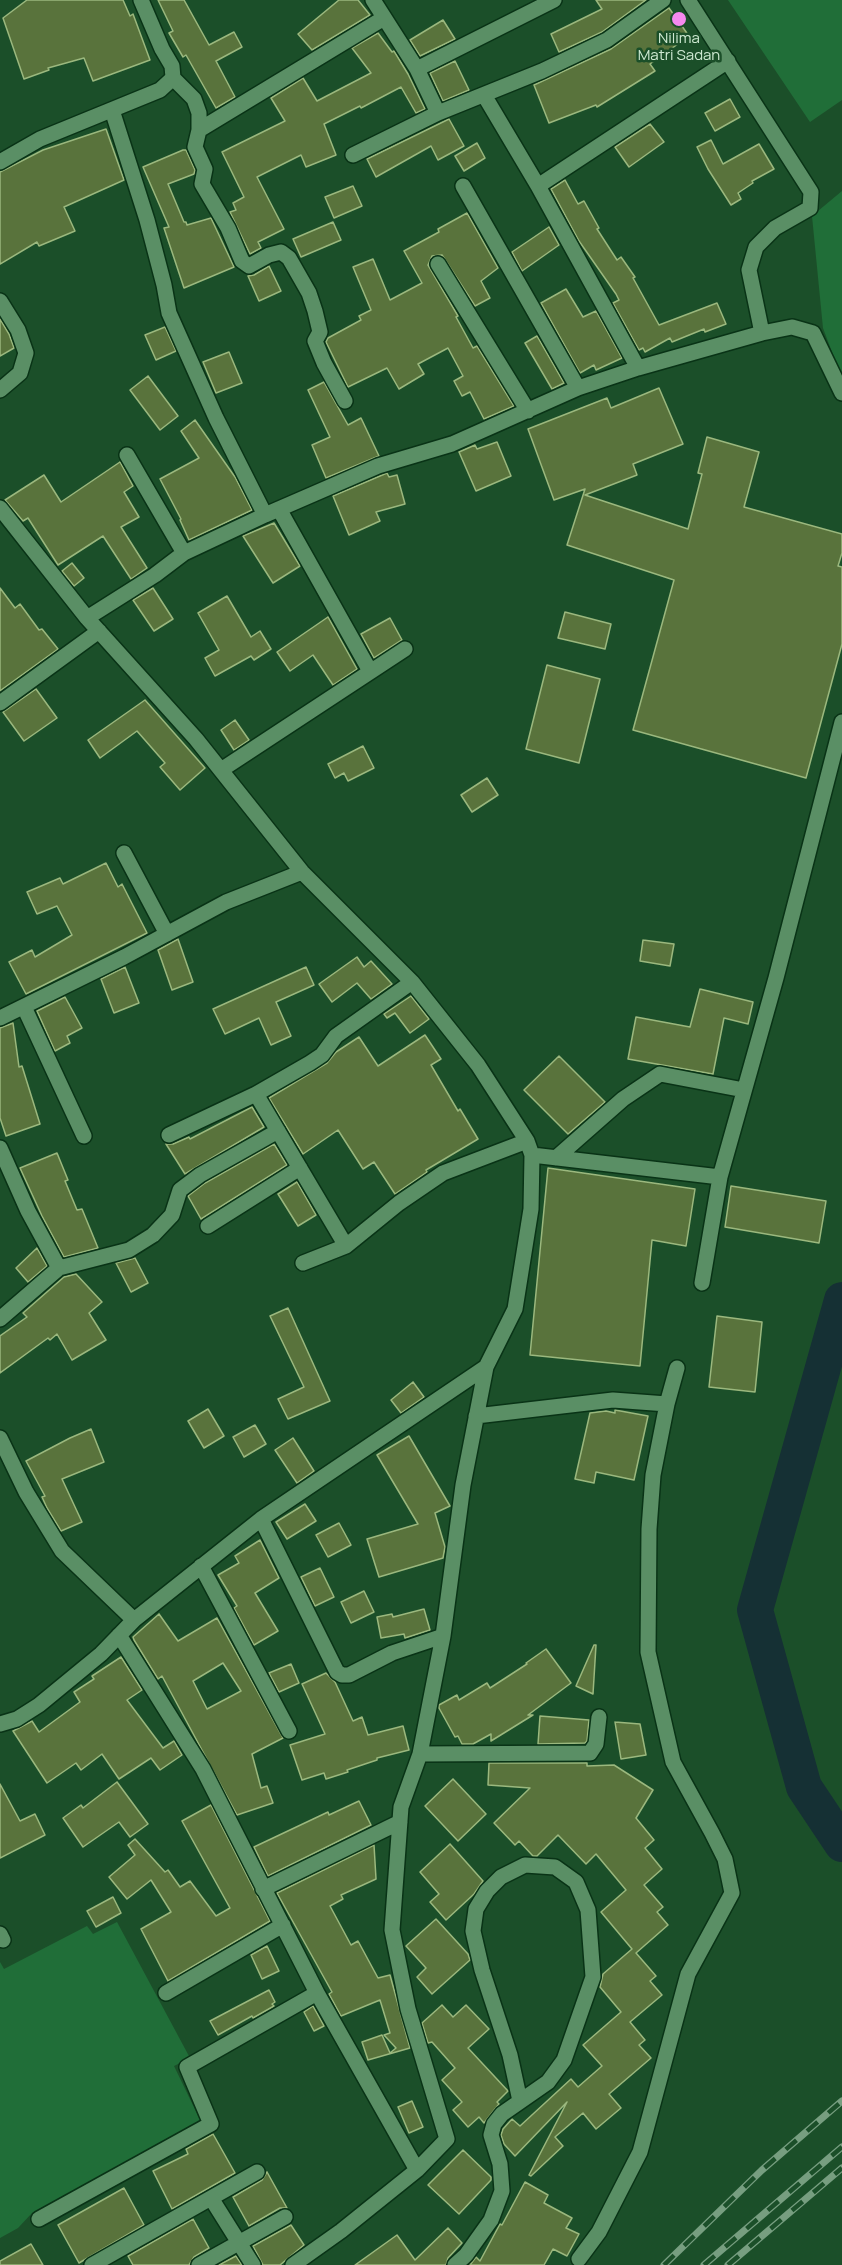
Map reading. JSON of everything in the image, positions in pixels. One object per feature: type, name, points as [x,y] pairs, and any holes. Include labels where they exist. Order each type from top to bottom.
[{"type":"street","points":[[141,0],[162,49],[172,66],[173,78],[194,99],[199,113],[199,130],[195,147],[205,169],[202,184],[228,228],[242,261],[249,266],[269,255],[281,252],[290,258],[309,293],[315,311],[320,332],[315,341],[324,363],[345,400]]},
{"type":"street","points":[[373,0],[417,69],[438,113]]},
{"type":"street","points":[[417,69],[554,0]]},
{"type":"street","points":[[353,155],[438,113],[542,71],[607,40],[663,0]]},
{"type":"street","points":[[688,0],[811,192],[810,208],[775,228],[756,246],[749,270],[762,333]]},
{"type":"street","points":[[199,130],[384,18]]},
{"type":"street","points":[[538,186],[728,61]]},
{"type":"street","points":[[0,162],[40,139],[160,90],[173,78]]},
{"type":"street","points":[[484,95],[538,186],[638,368]]},
{"type":"street","points":[[112,110],[147,220],[164,285],[168,313],[216,418],[370,671]]},
{"type":"street","points":[[463,186],[578,388]]},
{"type":"street","points":[[438,264],[528,411]]},
{"type":"street","points":[[0,301],[18,330],[26,352],[20,373],[0,390]]},
{"type":"street","points":[[87,618],[155,575],[184,553],[272,512],[378,466],[452,444],[578,388],[638,368],[762,333],[792,327],[813,333],[842,393]]},
{"type":"street","points":[[127,455],[184,553]]},
{"type":"street","points":[[0,508],[87,618],[196,739],[302,872],[412,982],[478,1065],[530,1148],[531,1209],[515,1310],[486,1367],[463,1485],[443,1636],[420,1754],[400,1807],[392,1930],[408,2008],[447,2139],[417,2170],[341,2231],[293,2265]]},
{"type":"street","points":[[0,704],[99,631]]},
{"type":"street","points":[[221,770],[405,649]]},
{"type":"street","points":[[702,1283],[720,1177],[776,978],[842,722]]},
{"type":"street","points":[[124,853],[167,934]]},
{"type":"street","points":[[0,1017],[226,902],[302,872]]},
{"type":"street","points":[[169,1136],[256,1094],[322,1055],[336,1036],[412,982]]},
{"type":"street","points":[[24,1006],[84,1136]]},
{"type":"street","points":[[556,1158],[623,1099],[660,1074],[744,1090]]},
{"type":"street","points":[[256,1094],[346,1246]]},
{"type":"street","points":[[0,1319],[59,1268],[129,1250],[153,1235],[172,1215],[180,1190],[200,1175],[278,1131]]},
{"type":"street","points":[[0,1148],[28,1211],[59,1268]]},
{"type":"street","points":[[303,1263],[346,1246],[399,1203],[443,1173],[530,1148],[556,1158],[720,1177]]},
{"type":"street","points":[[208,1226],[300,1167]]},
{"type":"street","points":[[0,1724],[17,1719],[39,1705],[101,1654],[134,1620],[261,1519],[486,1367]]},
{"type":"street","points":[[579,2259],[599,2232],[640,2152],[688,1974],[732,1893],[725,1859],[673,1762],[648,1652],[649,1529],[653,1486],[677,1368]]},
{"type":"street","points":[[476,1416],[613,1400],[668,1404]]},
{"type":"street","points":[[0,1438],[26,1492],[62,1551],[134,1620]]},
{"type":"street","points":[[261,1519],[337,1672],[349,1675],[392,1653],[443,1636]]},
{"type":"street","points":[[201,1566],[289,1731]]},
{"type":"street","points":[[119,1635],[203,1769],[263,1889],[284,1924],[317,1993],[417,2170]]},
{"type":"street","points":[[420,1754],[590,1753],[596,1744],[599,1717]]},
{"type":"street","points":[[263,1889],[400,1822]]},
{"type":"street","points":[[455,2265],[466,2255],[490,2220],[502,2192],[500,2164],[491,2135],[494,2124],[502,2114],[548,2082],[564,2060],[593,1977],[588,1910],[576,1882],[555,1867],[525,1865],[501,1877],[487,1891],[476,1909],[473,1931],[482,1970],[510,2055],[520,2101]]},
{"type":"street","points":[[166,1993],[284,1924]]},
{"type":"street","points":[[39,2219],[211,2124],[187,2067],[317,1993]]},
{"type":"street","points":[[92,2265],[257,2172]]},
{"type":"street","points":[[211,2198],[253,2265]]},
{"type":"street","points":[[199,2265],[285,2217]]},
{"type":"green space","points":[[728,0],[842,0],[842,100],[810,122]]},
{"type":"green space","points":[[842,191],[842,379],[823,328],[812,216]]},
{"type":"green space","points":[[117,1922],[190,2058],[174,2066],[201,2122],[32,2213],[18,2228],[0,2238],[0,1962],[4,1969],[87,1926],[93,1934]]},
{"type":"building","points":[[27,0],[123,0],[130,16],[133,14],[150,60],[93,81],[84,58],[48,68],[49,70],[24,79],[3,18]]},
{"type":"building","points":[[158,0],[184,0],[209,45],[234,32],[242,47],[216,61],[235,97],[216,108],[186,55],[183,57],[169,33],[173,31]]},
{"type":"building","points":[[339,0],[358,0],[370,15],[312,50],[298,34]]},
{"type":"building","points":[[596,0],[646,0],[602,32],[559,52],[551,34],[602,9]]},
{"type":"building","points":[[669,8],[689,36],[650,64],[655,71],[597,107],[596,105],[549,123],[534,85],[611,49]]},
{"type":"building","points":[[443,20],[455,39],[420,56],[410,40]]},
{"type":"building","points":[[378,33],[392,52],[394,51],[425,109],[416,113],[401,87],[324,124],[336,155],[306,167],[301,155],[257,177],[284,229],[258,242],[261,248],[250,254],[230,212],[236,210],[233,203],[244,197],[222,152],[285,121],[271,98],[303,78],[317,101],[371,73],[352,48]]},
{"type":"building","points":[[455,61],[469,90],[443,101],[430,73]]},
{"type":"building","points":[[730,99],[740,117],[715,131],[705,113]]},
{"type":"building","points":[[449,119],[464,146],[438,160],[431,146],[376,177],[367,159]]},
{"type":"building","points":[[650,124],[664,142],[629,167],[615,147]]},
{"type":"building","points":[[106,129],[124,180],[64,207],[75,231],[39,246],[37,242],[0,264],[0,172],[43,150]]},
{"type":"building","points":[[711,140],[723,164],[759,144],[774,169],[752,181],[753,183],[738,193],[741,199],[731,205],[697,147]]},
{"type":"building","points":[[477,143],[485,158],[464,171],[455,156]]},
{"type":"building","points":[[186,150],[195,170],[194,174],[168,184],[184,222],[187,225],[211,218],[234,267],[184,288],[164,228],[169,227],[143,167]]},
{"type":"building","points":[[565,180],[578,204],[584,201],[599,228],[597,229],[617,260],[621,257],[635,277],[633,278],[659,325],[717,303],[726,324],[705,332],[704,329],[672,342],[670,338],[645,352],[643,348],[639,350],[613,303],[619,300],[616,294],[579,241],[551,189]]},
{"type":"building","points":[[353,186],[362,206],[334,218],[325,197]]},
{"type":"building","points":[[467,213],[498,268],[481,281],[490,298],[475,306],[442,255],[432,256],[428,265],[458,316],[456,317],[473,348],[477,346],[514,406],[484,419],[470,392],[462,396],[454,381],[463,376],[448,348],[418,364],[424,374],[399,389],[387,368],[348,387],[326,342],[328,338],[361,320],[359,316],[371,310],[353,267],[373,259],[390,300],[422,283],[404,251],[439,232],[438,229]]},
{"type":"building","points":[[333,222],[341,240],[301,257],[293,239]]},
{"type":"building","points":[[549,227],[559,245],[522,271],[512,252]]},
{"type":"building","points":[[269,266],[281,291],[259,301],[248,276]]},
{"type":"building","points":[[566,289],[583,317],[596,311],[622,358],[596,370],[594,365],[580,373],[541,303]]},
{"type":"building","points":[[0,319],[14,348],[0,356]]},
{"type":"building","points":[[165,327],[176,351],[156,360],[145,335]]},
{"type":"building","points":[[537,336],[564,383],[552,389],[525,343]]},
{"type":"building","points":[[229,352],[242,383],[216,393],[203,362]]},
{"type":"building","points":[[148,376],[178,416],[160,430],[130,390]]},
{"type":"building","points":[[324,382],[348,425],[361,418],[379,456],[326,478],[312,445],[330,437],[308,390]]},
{"type":"building","points":[[659,388],[683,444],[633,464],[637,475],[585,495],[688,529],[702,474],[698,473],[707,437],[759,452],[744,507],[842,534],[842,553],[838,566],[842,567],[842,644],[806,778],[633,730],[674,580],[567,545],[585,489],[554,500],[528,429],[607,398],[611,408]]},
{"type":"building","points":[[195,420],[235,477],[252,510],[189,540],[160,479],[199,458],[181,431]]},
{"type":"building","points":[[497,442],[511,476],[476,491],[459,452],[475,445],[477,449]]},
{"type":"building","points":[[120,462],[133,486],[124,492],[139,517],[121,527],[147,568],[131,579],[103,536],[58,565],[28,518],[23,521],[5,500],[44,475],[61,502]]},
{"type":"building","points":[[387,473],[389,477],[397,475],[405,504],[376,512],[380,521],[349,535],[333,496]]},
{"type":"building","points":[[274,523],[300,566],[273,583],[243,536]]},
{"type":"building","points":[[72,563],[84,578],[74,586],[62,571]]},
{"type":"building","points":[[0,588],[15,608],[20,604],[39,630],[42,629],[58,649],[0,691]]},
{"type":"building","points":[[153,588],[173,619],[154,631],[133,600]]},
{"type":"building","points":[[227,596],[251,637],[260,631],[271,649],[254,660],[251,656],[215,676],[205,658],[219,650],[198,613]]},
{"type":"building","points":[[565,612],[611,624],[605,649],[558,638]]},
{"type":"building","points":[[328,617],[357,669],[333,685],[313,655],[290,671],[277,652]]},
{"type":"building","points":[[390,618],[402,640],[374,658],[361,634]]},
{"type":"building","points":[[547,665],[600,679],[579,763],[526,749]]},
{"type":"building","points":[[36,689],[57,718],[24,741],[3,712]]},
{"type":"building","points":[[145,700],[205,768],[180,790],[160,767],[165,763],[137,731],[100,758],[88,740]]},
{"type":"building","points":[[235,720],[249,740],[234,750],[221,730]]},
{"type":"building","points":[[363,746],[374,768],[348,781],[344,773],[335,778],[328,764]]},
{"type":"building","points":[[487,778],[498,795],[472,812],[461,795]]},
{"type":"building","points":[[106,863],[118,887],[122,884],[147,933],[26,994],[9,962],[32,950],[35,957],[72,935],[57,906],[37,914],[27,892],[60,878],[63,884]]},
{"type":"building","points":[[178,939],[193,982],[172,990],[158,950]]},
{"type":"building","points":[[643,940],[674,944],[670,966],[640,961]]},
{"type":"building","points":[[357,957],[364,967],[371,961],[392,984],[371,999],[357,983],[332,1002],[319,984]]},
{"type":"building","points":[[125,967],[139,1003],[114,1013],[101,979]]},
{"type":"building","points":[[306,967],[314,985],[276,1002],[291,1036],[271,1045],[259,1018],[225,1034],[213,1009]]},
{"type":"building","points":[[700,989],[753,1002],[748,1024],[724,1018],[713,1074],[628,1059],[636,1017],[690,1027]]},
{"type":"building","points":[[411,996],[429,1019],[410,1033],[395,1013],[387,1018],[384,1014]]},
{"type":"building","points":[[65,997],[82,1028],[67,1036],[70,1043],[55,1051],[37,1011]]},
{"type":"building","points":[[13,1023],[19,1067],[22,1066],[40,1124],[6,1136],[0,1118],[0,1028]]},
{"type":"building","points":[[425,1035],[441,1059],[431,1065],[458,1111],[460,1109],[478,1139],[426,1170],[427,1172],[395,1194],[374,1162],[363,1169],[338,1130],[303,1154],[269,1098],[327,1063],[336,1052],[359,1037],[378,1066]]},
{"type":"building","points":[[559,1056],[605,1102],[568,1134],[524,1090]]},
{"type":"building","points":[[252,1107],[264,1127],[185,1174],[166,1144],[173,1144],[189,1137],[190,1139]]},
{"type":"building","points":[[274,1144],[287,1165],[201,1219],[188,1196],[205,1183]]},
{"type":"building","points":[[57,1153],[77,1210],[82,1209],[98,1248],[64,1257],[20,1168]]},
{"type":"building","points":[[548,1168],[695,1189],[686,1246],[652,1240],[640,1366],[530,1355]]},
{"type":"building","points":[[297,1182],[316,1215],[298,1226],[278,1194]]},
{"type":"building","points":[[731,1186],[826,1201],[819,1243],[725,1227]]},
{"type":"building","points":[[37,1248],[47,1266],[28,1282],[16,1268]]},
{"type":"building","points":[[135,1258],[148,1283],[131,1292],[116,1263]]},
{"type":"building","points":[[76,1274],[102,1302],[89,1313],[106,1340],[72,1360],[57,1334],[0,1373],[0,1336],[27,1317],[23,1313],[64,1277]]},
{"type":"building","points":[[288,1308],[330,1401],[288,1419],[278,1399],[304,1387],[270,1316]]},
{"type":"building","points":[[717,1316],[762,1322],[755,1392],[709,1387]]},
{"type":"building","points":[[413,1382],[424,1397],[401,1413],[391,1400]]},
{"type":"building","points":[[208,1409],[224,1436],[204,1448],[188,1421]]},
{"type":"building","points":[[615,1410],[648,1416],[634,1480],[596,1472],[594,1483],[575,1479],[590,1413],[606,1411],[615,1413]]},
{"type":"building","points":[[255,1425],[266,1444],[244,1457],[233,1437]]},
{"type":"building","points":[[91,1429],[104,1462],[62,1479],[82,1522],[61,1531],[47,1508],[42,1497],[45,1496],[26,1461]]},
{"type":"building","points":[[409,1436],[450,1506],[435,1513],[445,1547],[443,1558],[379,1577],[367,1539],[418,1524],[377,1455]]},
{"type":"building","points":[[293,1438],[314,1471],[297,1483],[275,1450]]},
{"type":"building","points":[[305,1504],[316,1521],[287,1539],[276,1522]]},
{"type":"building","points":[[339,1523],[351,1545],[328,1557],[316,1535]]},
{"type":"building","points":[[260,1540],[279,1578],[255,1593],[278,1631],[254,1645],[234,1608],[237,1606],[218,1575],[239,1563],[235,1556]]},
{"type":"building","points":[[320,1568],[334,1597],[315,1606],[301,1577]]},
{"type":"building","points":[[364,1591],[374,1612],[351,1623],[341,1602]]},
{"type":"building","points":[[424,1609],[430,1630],[405,1638],[404,1634],[381,1638],[377,1617],[392,1614],[393,1617]]},
{"type":"building","points":[[159,1614],[178,1641],[217,1618],[283,1738],[252,1754],[261,1788],[267,1786],[273,1803],[237,1815],[162,1676],[158,1679],[133,1637]],"holes":[[[223,1663],[241,1691],[207,1709],[193,1681]]]},
{"type":"building","points":[[596,1645],[593,1694],[576,1686]]},
{"type":"building","points":[[546,1649],[571,1683],[528,1715],[533,1715],[491,1741],[491,1734],[473,1744],[462,1744],[458,1736],[455,1737],[439,1705],[457,1695],[459,1700],[487,1683],[490,1688]]},
{"type":"building","points":[[121,1657],[142,1690],[127,1700],[163,1748],[174,1741],[182,1755],[160,1770],[151,1758],[119,1779],[102,1754],[81,1770],[76,1763],[47,1783],[13,1731],[32,1721],[39,1732],[80,1702],[74,1692],[94,1679],[92,1676]]},
{"type":"building","points":[[291,1664],[299,1683],[279,1692],[269,1673]]},
{"type":"building","points":[[326,1673],[335,1682],[353,1721],[362,1717],[368,1735],[403,1726],[409,1750],[377,1758],[377,1760],[347,1770],[348,1772],[326,1779],[324,1773],[302,1780],[290,1745],[325,1734],[302,1684]]},
{"type":"building","points":[[540,1716],[589,1720],[587,1741],[585,1743],[538,1744]]},
{"type":"building","points":[[615,1722],[640,1724],[646,1755],[621,1759]]},
{"type":"building","points":[[489,1763],[614,1765],[653,1790],[636,1818],[654,1840],[645,1848],[662,1869],[644,1885],[663,1907],[657,1912],[668,1925],[636,1953],[656,1976],[650,1981],[662,1995],[630,2022],[645,2040],[639,2045],[651,2058],[609,2094],[621,2108],[596,2129],[583,2113],[555,2137],[563,2146],[531,2176],[529,2175],[567,2102],[515,2156],[504,2144],[501,2135],[512,2119],[520,2126],[571,2079],[578,2087],[602,2066],[583,2045],[621,2012],[600,1987],[603,1974],[632,1949],[601,1912],[626,1890],[596,1854],[586,1864],[558,1835],[537,1856],[533,1856],[519,1841],[515,1845],[494,1823],[530,1788],[488,1785]]},
{"type":"building","points":[[453,1779],[486,1814],[458,1841],[425,1806]]},
{"type":"building","points":[[117,1782],[148,1824],[130,1837],[119,1822],[83,1847],[63,1818],[81,1805],[83,1808]]},
{"type":"building","points":[[0,1784],[20,1821],[35,1814],[45,1835],[0,1858]]},
{"type":"building","points":[[359,1801],[371,1825],[268,1876],[254,1847],[328,1812],[329,1815]]},
{"type":"building","points":[[211,1805],[270,1921],[168,1981],[141,1929],[171,1912],[151,1880],[127,1899],[109,1877],[135,1855],[128,1845],[135,1839],[165,1872],[168,1870],[180,1887],[190,1881],[216,1916],[230,1908],[182,1821]]},
{"type":"building","points":[[450,1844],[483,1881],[474,1894],[446,1920],[430,1902],[439,1894],[420,1872]]},
{"type":"building","points":[[374,1845],[376,1879],[341,1895],[343,1899],[330,1906],[351,1945],[358,1941],[378,1978],[390,1975],[410,2048],[368,2060],[362,2042],[382,2035],[390,2053],[396,2048],[384,2035],[390,2033],[380,2000],[341,2016],[329,1994],[332,1992],[277,1893]]},
{"type":"building","points":[[113,1897],[121,1913],[96,1927],[87,1911]]},
{"type":"building","points":[[436,1919],[468,1954],[470,1960],[432,1994],[417,1977],[426,1968],[406,1946]]},
{"type":"building","points":[[267,1946],[279,1971],[262,1979],[251,1955]]},
{"type":"building","points":[[269,1990],[275,2002],[272,2004],[274,2006],[218,2035],[210,2021]]},
{"type":"building","points":[[442,2005],[453,2017],[466,2005],[489,2029],[468,2048],[508,2091],[497,2102],[499,2104],[484,2123],[479,2117],[468,2127],[453,2110],[462,2102],[442,2080],[455,2068],[432,2042],[428,2043],[422,2023]]},
{"type":"building","points":[[313,2006],[324,2026],[314,2031],[304,2012]]},
{"type":"building","points":[[412,2101],[423,2127],[409,2133],[398,2107]]},
{"type":"building","points":[[213,2134],[235,2173],[172,2209],[153,2171],[188,2154],[186,2149]]},
{"type":"building","points":[[463,2150],[491,2177],[491,2180],[459,2214],[428,2185]]},
{"type":"building","points":[[267,2172],[287,2208],[280,2208],[249,2226],[233,2197],[262,2180]]},
{"type":"building","points":[[525,2182],[548,2195],[544,2203],[572,2218],[566,2228],[579,2234],[567,2256],[553,2249],[544,2265],[470,2265],[476,2257],[480,2261]]},
{"type":"building","points":[[124,2188],[144,2225],[79,2263],[58,2225]]},
{"type":"building","points":[[193,2219],[209,2248],[194,2257],[189,2265],[133,2265],[128,2256]]},
{"type":"building","points":[[291,2225],[304,2245],[280,2265],[263,2265],[253,2246]]},
{"type":"building","points":[[448,2228],[462,2243],[448,2258],[446,2265],[355,2265],[397,2235],[415,2260]]},
{"type":"building","points":[[31,2244],[43,2265],[0,2265],[0,2261]]},
{"type":"building","points":[[236,2256],[242,2265],[219,2265]]},
{"type":"waterway","points":[[842,1300],[755,1610],[804,1787],[842,1844]]},
{"type":"railway","points":[[664,2265],[762,2170],[842,2101]]},
{"type":"railway","points":[[704,2265],[842,2147]]},
{"type":"railway","points":[[728,2265],[842,2168]]},
{"type":"place","name":"Nilima Matri Sadan","points":[[679,19]]}]
